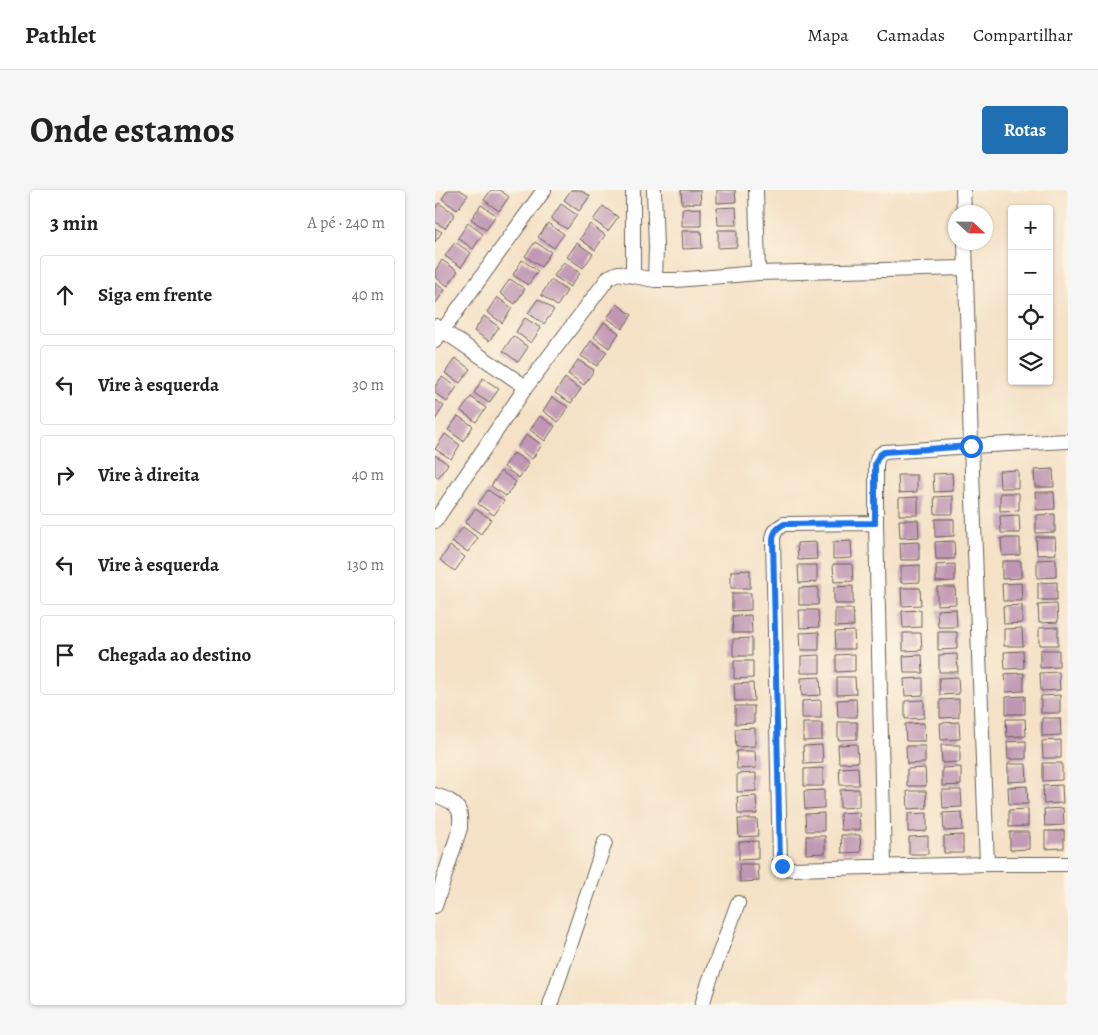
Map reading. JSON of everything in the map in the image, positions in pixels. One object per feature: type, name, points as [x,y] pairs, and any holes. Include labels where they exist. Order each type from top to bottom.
[{"type":"street","points":[[526,387],[437,332],[544,190]]},
{"type":"street","points":[[633,190],[633,276]]},
{"type":"street","points":[[654,190],[655,280]]},
{"type":"street","points":[[756,190],[758,273]]},
{"type":"street","points":[[963,190],[964,205]]},
{"type":"street","points":[[965,250],[987,864]]},
{"type":"street","points":[[435,521],[526,387],[609,277],[618,273],[655,280],[676,280],[758,273],[965,268]]},
{"type":"street","points":[[884,867],[875,523],[875,465],[877,459],[884,452],[1068,441]]},
{"type":"street","points":[[875,523],[784,524],[779,526],[774,532],[780,863],[782,866],[792,869],[1068,864]]},
{"type":"street","points":[[435,795],[445,798],[454,804],[459,810],[460,818],[460,828],[435,906]]},
{"type":"street","points":[[550,1005],[605,842]]},
{"type":"street","points":[[702,1005],[738,902]]},
{"type":"building","points":[[448,190],[460,190],[468,195],[457,210],[442,199]]},
{"type":"building","points":[[491,190],[500,190],[509,197],[499,211],[484,200]]},
{"type":"building","points":[[571,190],[580,190],[590,196],[579,211],[564,200]]},
{"type":"building","points":[[681,190],[700,190],[701,203],[682,204]]},
{"type":"building","points":[[717,190],[735,190],[736,202],[717,203]]},
{"type":"building","points":[[439,203],[455,214],[445,228],[435,222],[435,209]]},
{"type":"building","points":[[561,204],[577,215],[567,229],[551,219]]},
{"type":"building","points":[[481,205],[496,215],[486,230],[471,219]]},
{"type":"building","points":[[603,206],[618,217],[608,231],[593,220]]},
{"type":"building","points":[[736,207],[737,225],[718,225],[717,208]]},
{"type":"building","points":[[701,208],[701,226],[682,226],[682,209]]},
{"type":"building","points":[[468,223],[483,234],[473,249],[458,238]]},
{"type":"building","points":[[548,223],[564,234],[554,248],[538,237]]},
{"type":"building","points":[[590,224],[605,235],[595,250],[580,239]]},
{"type":"building","points":[[435,228],[442,232],[435,242]]},
{"type":"building","points":[[718,230],[737,230],[737,247],[718,248]]},
{"type":"building","points":[[682,231],[701,231],[702,248],[683,249]]},
{"type":"building","points":[[455,242],[471,253],[461,267],[445,256]]},
{"type":"building","points":[[535,242],[551,252],[541,267],[525,256]]},
{"type":"building","points":[[577,243],[593,254],[583,268],[567,257]]},
{"type":"building","points":[[442,260],[458,271],[448,286],[435,277],[435,271]]},
{"type":"building","points":[[522,260],[538,271],[528,285],[513,275]]},
{"type":"building","points":[[564,262],[580,273],[570,287],[554,276]]},
{"type":"building","points":[[510,279],[525,289],[515,304],[500,293]]},
{"type":"building","points":[[551,280],[567,291],[557,306],[541,295]]},
{"type":"building","points":[[435,283],[445,290],[435,304]]},
{"type":"building","points":[[497,297],[512,308],[502,323],[487,312]]},
{"type":"building","points":[[538,299],[554,310],[544,324],[528,313]]},
{"type":"building","points":[[617,304],[632,315],[622,329],[607,318]]},
{"type":"building","points":[[484,316],[499,327],[489,341],[474,331]]},
{"type":"building","points":[[525,318],[541,328],[531,343],[516,332]]},
{"type":"building","points":[[604,322],[619,333],[609,348],[594,337]]},
{"type":"building","points":[[513,336],[528,347],[518,362],[503,351]]},
{"type":"building","points":[[591,341],[607,352],[597,366],[581,356]]},
{"type":"building","points":[[455,358],[470,369],[460,383],[445,373]]},
{"type":"building","points":[[578,360],[594,370],[584,385],[568,374]]},
{"type":"building","points":[[442,377],[457,387],[447,402],[435,393],[435,386]]},
{"type":"building","points":[[483,378],[499,389],[489,403],[474,393]]},
{"type":"building","points":[[565,378],[581,389],[571,403],[555,393]]},
{"type":"building","points":[[471,397],[486,408],[476,422],[461,411]]},
{"type":"building","points":[[552,397],[568,407],[558,422],[543,411]]},
{"type":"building","points":[[435,400],[444,406],[435,420]]},
{"type":"building","points":[[458,416],[473,426],[463,441],[448,430]]},
{"type":"building","points":[[540,416],[555,426],[545,441],[530,430]]},
{"type":"building","points":[[445,434],[460,445],[451,459],[435,449]]},
{"type":"building","points":[[527,434],[542,445],[532,459],[517,448]]},
{"type":"building","points":[[514,453],[529,463],[519,478],[504,467]]},
{"type":"building","points":[[435,455],[448,464],[438,478],[435,476]]},
{"type":"building","points":[[1053,469],[1054,487],[1035,487],[1034,470]]},
{"type":"building","points":[[1018,470],[1018,488],[1000,488],[999,471]]},
{"type":"building","points":[[501,471],[516,482],[506,496],[491,486]]},
{"type":"building","points":[[952,473],[953,491],[934,492],[933,474]]},
{"type":"building","points":[[898,475],[917,475],[917,492],[899,493]]},
{"type":"building","points":[[488,490],[504,501],[494,515],[478,504]]},
{"type":"building","points":[[1035,492],[1054,492],[1055,509],[1036,510]]},
{"type":"building","points":[[1000,493],[1019,493],[1019,510],[1000,511]]},
{"type":"building","points":[[953,496],[953,514],[935,514],[934,497]]},
{"type":"building","points":[[918,497],[918,515],[899,515],[899,498]]},
{"type":"building","points":[[475,509],[491,519],[481,534],[465,523]]},
{"type":"building","points":[[1055,514],[1055,532],[1036,533],[1036,515]]},
{"type":"building","points":[[1019,515],[1020,533],[1001,533],[1000,516]]},
{"type":"building","points":[[935,519],[954,519],[954,536],[935,537]]},
{"type":"building","points":[[899,520],[918,520],[919,537],[900,538]]},
{"type":"building","points":[[463,527],[478,538],[468,552],[452,542]]},
{"type":"building","points":[[1036,537],[1055,537],[1056,554],[1037,555]]},
{"type":"building","points":[[1001,538],[1020,538],[1020,555],[1002,556]]},
{"type":"building","points":[[851,541],[852,558],[833,559],[833,542]]},
{"type":"building","points":[[954,541],[955,559],[936,559],[935,542]]},
{"type":"building","points":[[816,542],[817,559],[798,560],[797,543]]},
{"type":"building","points":[[919,542],[919,560],[901,560],[900,543]]},
{"type":"building","points":[[450,546],[465,557],[455,571],[440,560]]},
{"type":"building","points":[[1056,559],[1056,577],[1037,578],[1037,560]]},
{"type":"building","points":[[1002,561],[1021,561],[1021,578],[1002,579]]},
{"type":"building","points":[[833,564],[852,564],[853,581],[834,582]]},
{"type":"building","points":[[955,564],[955,581],[936,582],[936,565]]},
{"type":"building","points":[[798,565],[817,565],[817,582],[799,583]]},
{"type":"building","points":[[920,565],[920,582],[901,583],[901,566]]},
{"type":"building","points":[[750,570],[750,588],[731,588],[731,571]]},
{"type":"building","points":[[1057,582],[1057,600],[1038,600],[1038,583]]},
{"type":"building","points":[[1021,583],[1022,601],[1003,601],[1002,584]]},
{"type":"building","points":[[853,586],[853,604],[834,604],[834,587]]},
{"type":"building","points":[[818,587],[818,605],[799,605],[799,588]]},
{"type":"building","points":[[937,587],[955,587],[956,604],[937,605]]},
{"type":"building","points":[[901,588],[920,588],[921,605],[902,606]]},
{"type":"building","points":[[732,593],[751,593],[751,610],[732,611]]},
{"type":"building","points":[[1057,604],[1058,622],[1039,623],[1038,605]]},
{"type":"building","points":[[1022,605],[1022,623],[1004,624],[1003,606]]},
{"type":"building","points":[[835,609],[853,609],[854,626],[835,627]]},
{"type":"building","points":[[956,609],[957,627],[938,627],[937,610]]},
{"type":"building","points":[[799,610],[818,610],[819,627],[800,628]]},
{"type":"building","points":[[921,610],[921,627],[903,628],[902,611]]},
{"type":"building","points":[[751,615],[752,633],[733,633],[732,616]]},
{"type":"building","points":[[1058,627],[1058,645],[1039,645],[1039,628]]},
{"type":"building","points":[[1022,628],[1023,646],[1004,646],[1004,629]]},
{"type":"building","points":[[854,631],[855,649],[836,649],[835,632]]},
{"type":"building","points":[[819,632],[819,650],[801,650],[800,633]]},
{"type":"building","points":[[938,632],[957,632],[957,649],[938,650]]},
{"type":"building","points":[[903,633],[921,633],[922,650],[903,651]]},
{"type":"building","points":[[752,638],[752,656],[733,656],[733,639]]},
{"type":"building","points":[[1040,650],[1059,650],[1059,667],[1040,668]]},
{"type":"building","points":[[1023,651],[1024,668],[1005,669],[1004,652]]},
{"type":"building","points":[[855,654],[855,671],[836,672],[836,655]]},
{"type":"building","points":[[957,654],[958,672],[939,672],[939,655]]},
{"type":"building","points":[[820,655],[820,673],[801,673],[801,656]]},
{"type":"building","points":[[922,655],[923,673],[904,673],[903,656]]},
{"type":"building","points":[[734,661],[753,661],[753,678],[734,679]]},
{"type":"building","points":[[1059,672],[1060,690],[1041,691],[1040,673]]},
{"type":"building","points":[[1024,673],[1024,691],[1006,692],[1005,674]]},
{"type":"building","points":[[820,677],[821,695],[802,696],[801,678]]},
{"type":"building","points":[[837,677],[855,677],[856,694],[837,695]]},
{"type":"building","points":[[958,677],[959,694],[940,695],[939,678]]},
{"type":"building","points":[[923,678],[923,695],[905,696],[904,679]]},
{"type":"building","points":[[753,683],[754,701],[735,701],[734,684]]},
{"type":"building","points":[[1060,695],[1060,713],[1041,713],[1041,696]]},
{"type":"building","points":[[1025,696],[1025,714],[1006,714],[1006,697]]},
{"type":"building","points":[[856,699],[857,717],[838,717],[837,700]]},
{"type":"building","points":[[959,699],[959,717],[940,718],[940,700]]},
{"type":"building","points":[[821,700],[821,718],[802,718],[802,701]]},
{"type":"building","points":[[924,700],[924,718],[905,719],[905,701]]},
{"type":"building","points":[[735,706],[754,706],[754,723],[735,724]]},
{"type":"building","points":[[1042,718],[1060,718],[1061,735],[1042,736]]},
{"type":"building","points":[[1006,719],[1025,719],[1026,736],[1007,737]]},
{"type":"building","points":[[838,722],[857,722],[857,739],[838,740]]},
{"type":"building","points":[[959,722],[960,739],[941,740],[940,723]]},
{"type":"building","points":[[803,723],[822,723],[822,740],[803,741]]},
{"type":"building","points":[[924,723],[925,741],[906,741],[905,724]]},
{"type":"building","points":[[755,728],[755,746],[736,747],[735,729]]},
{"type":"building","points":[[1061,740],[1061,758],[1043,758],[1042,741]]},
{"type":"building","points":[[1026,741],[1026,759],[1008,759],[1007,742]]},
{"type":"building","points":[[857,744],[858,762],[839,763],[838,745]]},
{"type":"building","points":[[822,745],[823,763],[804,764],[803,746]]},
{"type":"building","points":[[941,745],[960,745],[960,762],[942,763]]},
{"type":"building","points":[[906,746],[925,746],[925,763],[907,764]]},
{"type":"building","points":[[736,751],[755,751],[756,768],[737,769]]},
{"type":"building","points":[[1043,763],[1062,763],[1062,780],[1043,781]]},
{"type":"building","points":[[1008,764],[1026,764],[1027,781],[1008,782]]},
{"type":"building","points":[[858,767],[859,785],[840,785],[839,768]]},
{"type":"building","points":[[961,767],[961,785],[942,786],[942,768]]},
{"type":"building","points":[[823,768],[823,786],[804,786],[804,769]]},
{"type":"building","points":[[925,768],[926,786],[907,786],[907,769]]},
{"type":"building","points":[[756,773],[756,791],[737,792],[737,774]]},
{"type":"building","points":[[1062,785],[1063,803],[1044,804],[1043,786]]},
{"type":"building","points":[[1027,786],[1028,804],[1009,804],[1008,787]]},
{"type":"building","points":[[859,789],[859,807],[840,808],[840,790]]},
{"type":"building","points":[[824,790],[824,808],[805,809],[804,791]]},
{"type":"building","points":[[942,790],[961,790],[962,807],[943,808]]},
{"type":"building","points":[[907,791],[926,791],[927,808],[908,809]]},
{"type":"building","points":[[756,796],[757,814],[738,814],[737,797]]},
{"type":"building","points":[[1063,808],[1064,825],[1045,826],[1044,809]]},
{"type":"building","points":[[1028,809],[1028,826],[1009,827],[1009,810]]},
{"type":"building","points":[[859,812],[860,830],[841,830],[840,813]]},
{"type":"building","points":[[962,812],[963,830],[944,831],[943,813]]},
{"type":"building","points":[[824,813],[824,831],[806,831],[805,814]]},
{"type":"building","points":[[927,813],[927,831],[908,832],[908,814]]},
{"type":"building","points":[[738,819],[757,819],[758,836],[739,837]]},
{"type":"building","points":[[1045,831],[1064,831],[1064,848],[1045,849]]},
{"type":"building","points":[[1010,832],[1029,832],[1029,849],[1010,850]]},
{"type":"building","points":[[841,835],[860,835],[861,852],[842,853]]},
{"type":"building","points":[[963,835],[963,853],[944,853],[944,836]]},
{"type":"building","points":[[806,836],[825,836],[825,853],[806,854]]},
{"type":"building","points":[[928,836],[928,854],[909,854],[909,837]]},
{"type":"building","points":[[758,841],[758,859],[739,860],[739,842]]},
{"type":"building","points":[[739,864],[758,864],[759,881],[740,882]]},
{"type":"route","points":[[782,866],[780,863],[774,532],[779,526],[784,524],[875,523],[875,465],[880,454],[884,452],[971,446]]}]
